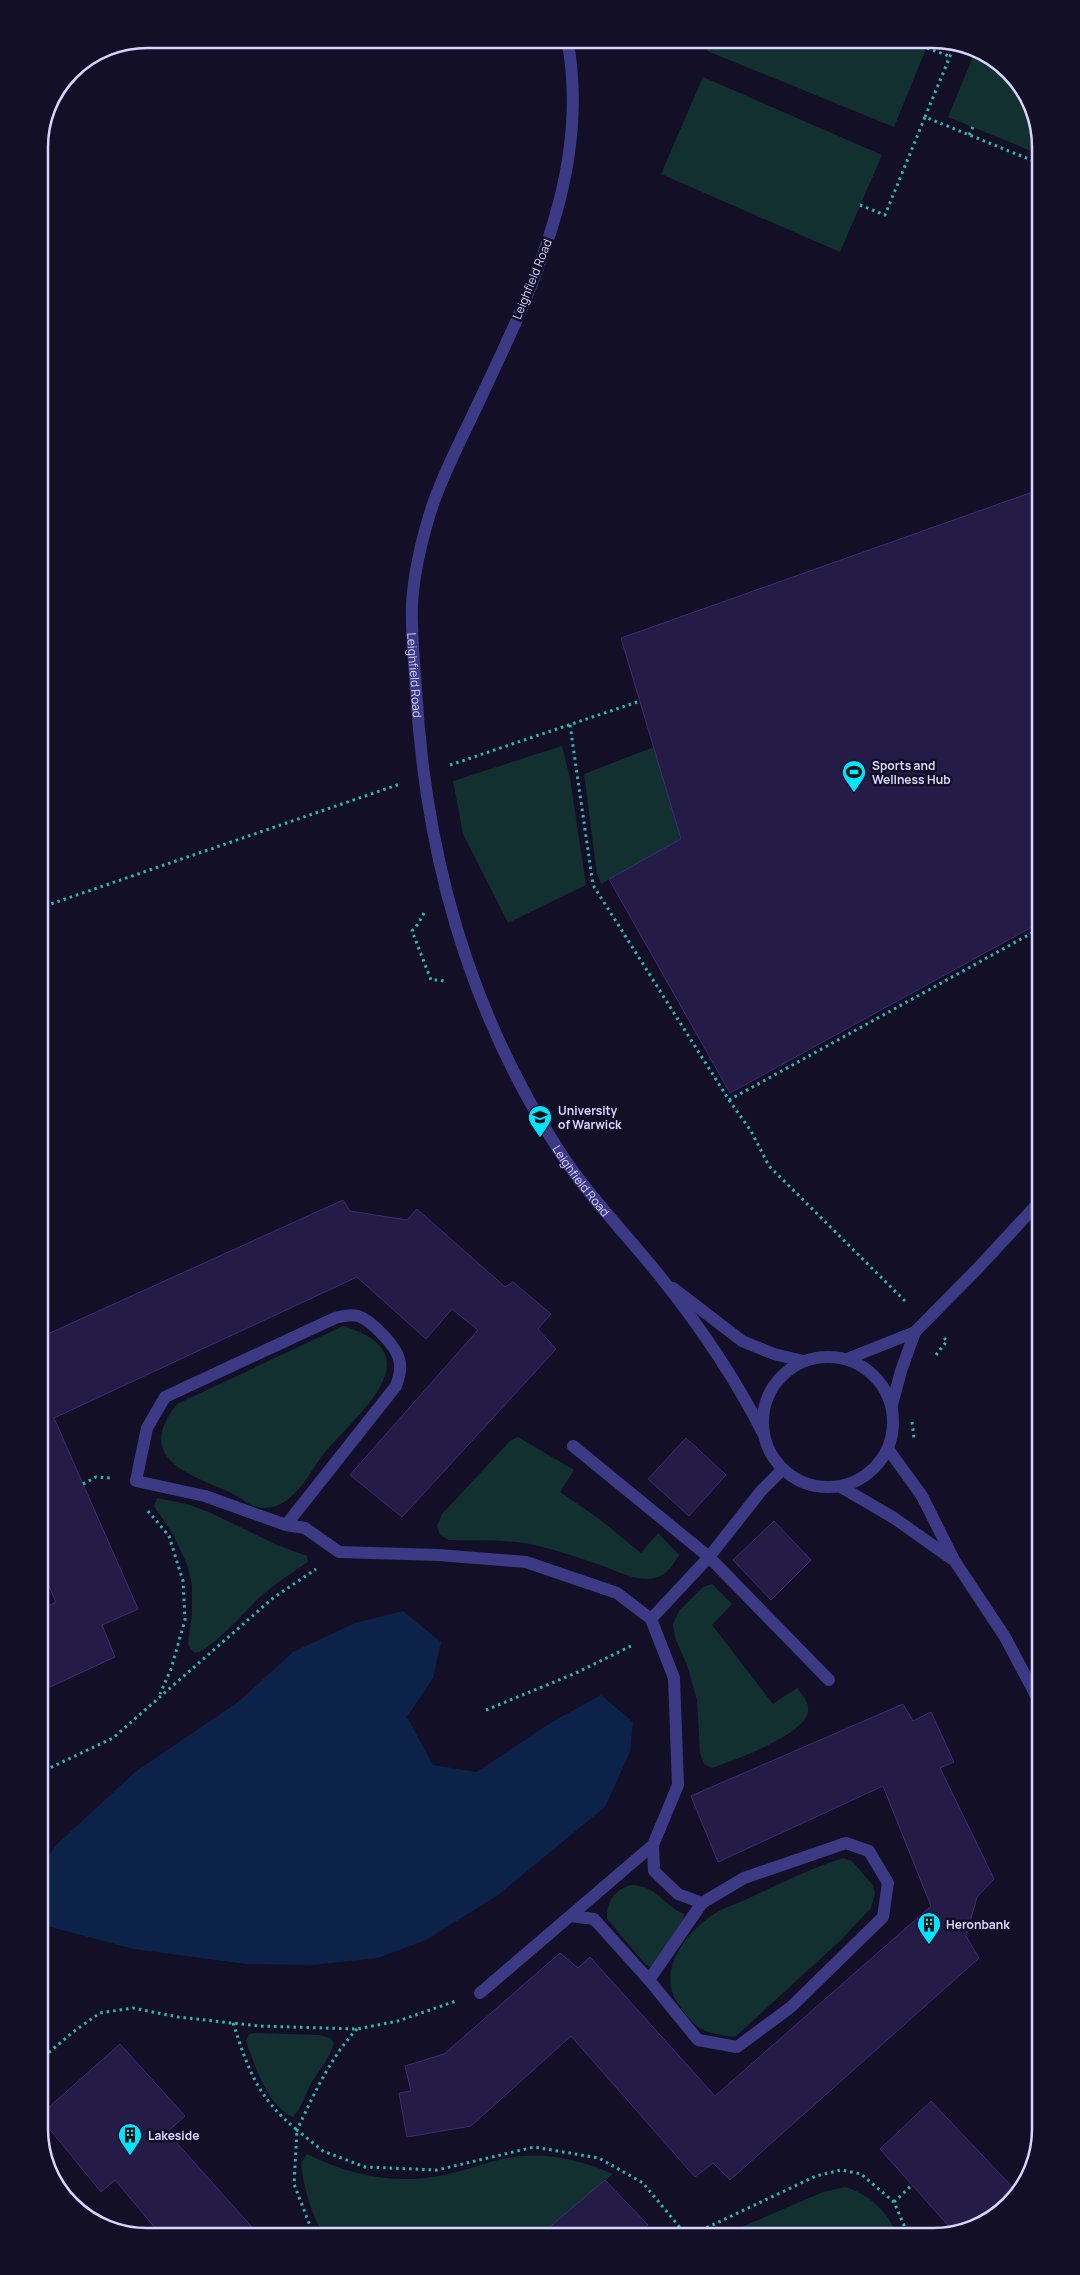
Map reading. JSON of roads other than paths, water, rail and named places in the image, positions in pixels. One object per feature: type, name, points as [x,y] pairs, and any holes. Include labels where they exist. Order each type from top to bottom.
[{"type":"lane","name":"Leighfield Road","points":[[568,48],[573,88],[570,142],[564,186],[550,236],[509,336],[449,465],[432,507],[419,555],[412,604],[423,774],[444,886],[474,981],[492,1029],[513,1073],[560,1152],[622,1233],[662,1278]]},
{"type":"lane","points":[[847,1359],[915,1332],[1032,1209]]},
{"type":"lane","points":[[662,1278],[742,1341],[774,1354],[804,1361]]},
{"type":"lane","points":[[662,1278],[719,1356],[745,1397],[763,1433],[770,1453],[783,1470],[800,1482],[820,1487],[841,1486],[860,1479],[877,1466],[888,1449],[894,1427],[892,1405],[882,1385],[867,1369],[847,1359],[825,1357],[804,1361],[784,1373],[770,1390],[763,1411],[763,1433]]},
{"type":"lane","points":[[286,1525],[396,1386],[400,1373],[399,1358],[377,1328],[359,1316],[335,1318],[165,1397],[147,1428],[136,1481],[205,1496],[286,1525],[304,1528],[339,1552],[439,1555],[526,1562],[618,1594],[651,1619],[674,1678],[678,1785],[653,1845],[654,1871],[678,1894],[702,1903]]},
{"type":"lane","points":[[892,1405],[915,1332]]},
{"type":"lane","points":[[573,1446],[709,1557],[829,1680]]},
{"type":"lane","points":[[888,1449],[922,1496],[954,1560],[1005,1637],[1032,1688]]},
{"type":"lane","points":[[651,1619],[709,1557],[761,1491],[783,1470]]},
{"type":"lane","points":[[841,1486],[894,1518],[954,1560]]},
{"type":"lane","points":[[572,1916],[594,1919],[649,1980],[698,2040],[736,2048],[791,2007],[883,1917],[888,1882],[869,1851],[846,1843],[744,1878],[702,1903],[649,1980]]},
{"type":"lane","points":[[480,1993],[653,1845]]},
{"type":"water","points":[[403,1611],[441,1642],[433,1678],[407,1717],[433,1765],[477,1772],[550,1723],[601,1695],[633,1722],[630,1752],[605,1807],[498,1895],[426,1940],[378,1958],[312,1965],[246,1964],[134,1949],[48,1926],[48,1857],[55,1846],[135,1772],[238,1702],[293,1652],[355,1623]]},
{"type":"place","name":"Sports and Wellness Hub","points":[[854,793]]},
{"type":"place","name":"University of Warwick","points":[[540,1138]]},
{"type":"place","name":"Heronbank","points":[[929,1945]]},
{"type":"place","name":"Lakeside","points":[[130,2156]]}]
